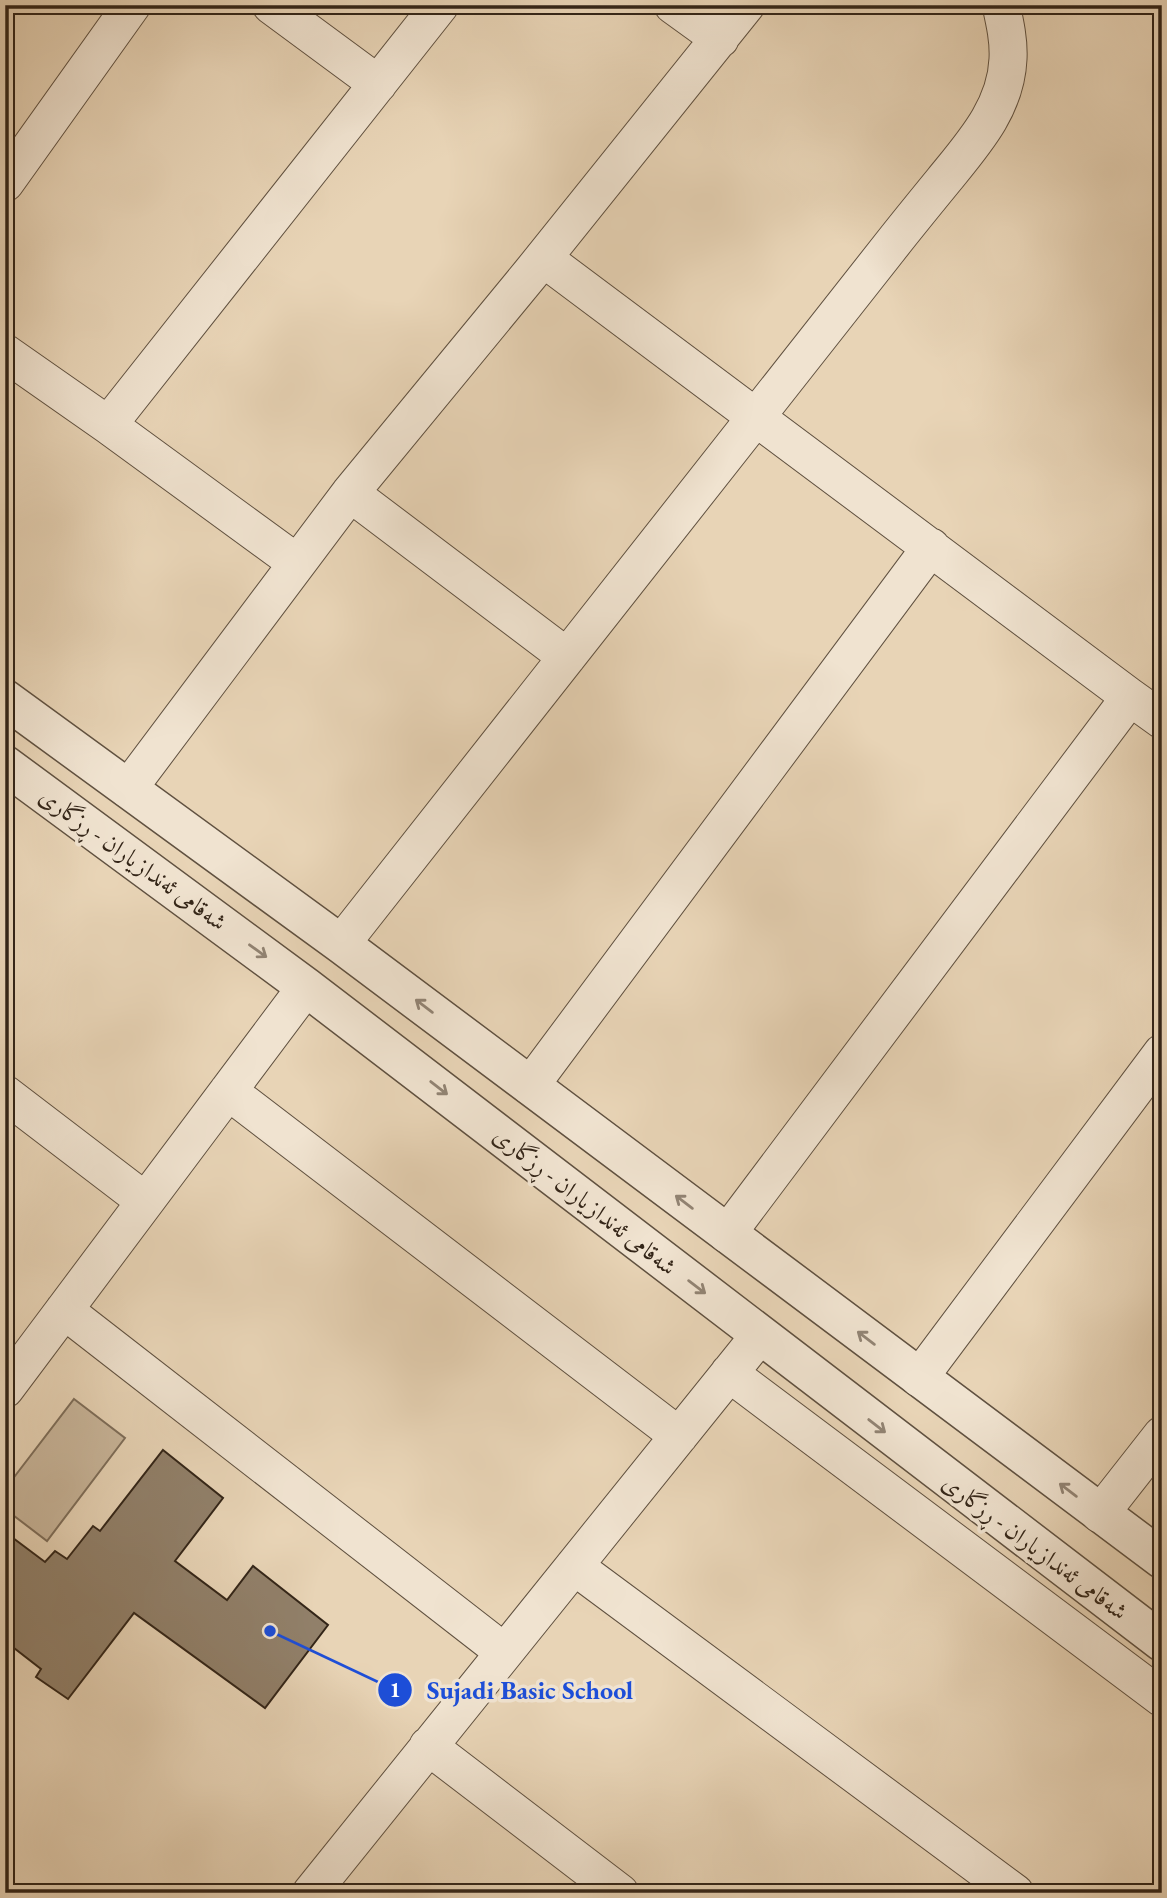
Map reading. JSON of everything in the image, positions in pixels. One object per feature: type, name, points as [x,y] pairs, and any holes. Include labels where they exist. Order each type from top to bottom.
[{"type":"street","points":[[5,183],[132,5]]},
{"type":"street","points":[[271,5],[378,84]]},
{"type":"street","points":[[108,425],[440,5]]},
{"type":"street","points":[[673,5],[720,39]]},
{"type":"street","points":[[128,789],[350,493],[746,5]]},
{"type":"street","points":[[341,944],[978,137],[999,100],[1008,60],[1001,5]]},
{"type":"street","points":[[543,258],[1162,720]]},
{"type":"street","points":[[5,353],[297,563]]},
{"type":"street","points":[[350,493],[567,657]]},
{"type":"street","points":[[530,1086],[931,547]]},
{"type":"street","points":[[727,1234],[1130,697]]},
{"type":"street","points":[[5,699],[341,944],[1162,1559]]},
{"type":"street","name":"شەقامی ئەندازیاران - ڕزگاری","points":[[5,765],[306,986],[1162,1642]]},
{"type":"street","points":[[11,1369],[64,1310],[306,986]]},
{"type":"street","points":[[919,1378],[1162,1053]]},
{"type":"street","points":[[228,1091],[679,1436]]},
{"type":"street","points":[[5,1094],[145,1201]]},
{"type":"street","points":[[605,1217],[640,1168]]},
{"type":"street","points":[[64,1310],[504,1652]]},
{"type":"street","points":[[310,1893],[760,1335]]},
{"type":"street","points":[[729,1373],[1162,1698]]},
{"type":"street","points":[[1100,1514],[1162,1435]]},
{"type":"street","points":[[574,1566],[1015,1893]]},
{"type":"street","points":[[428,1746],[620,1893]]},
{"type":"shaded area","points":[[74,1399],[125,1438],[47,1541],[5,1509],[5,1489]]},
{"type":"building","points":[[163,1450],[223,1498],[175,1561],[227,1600],[253,1566],[328,1625],[265,1708],[134,1613],[68,1699],[36,1677],[41,1669],[5,1641],[5,1532],[45,1562],[55,1551],[67,1559],[93,1526],[100,1531]]},
{"type":"place","name":"Sujadi Basic School","points":[[270,1631]]}]
